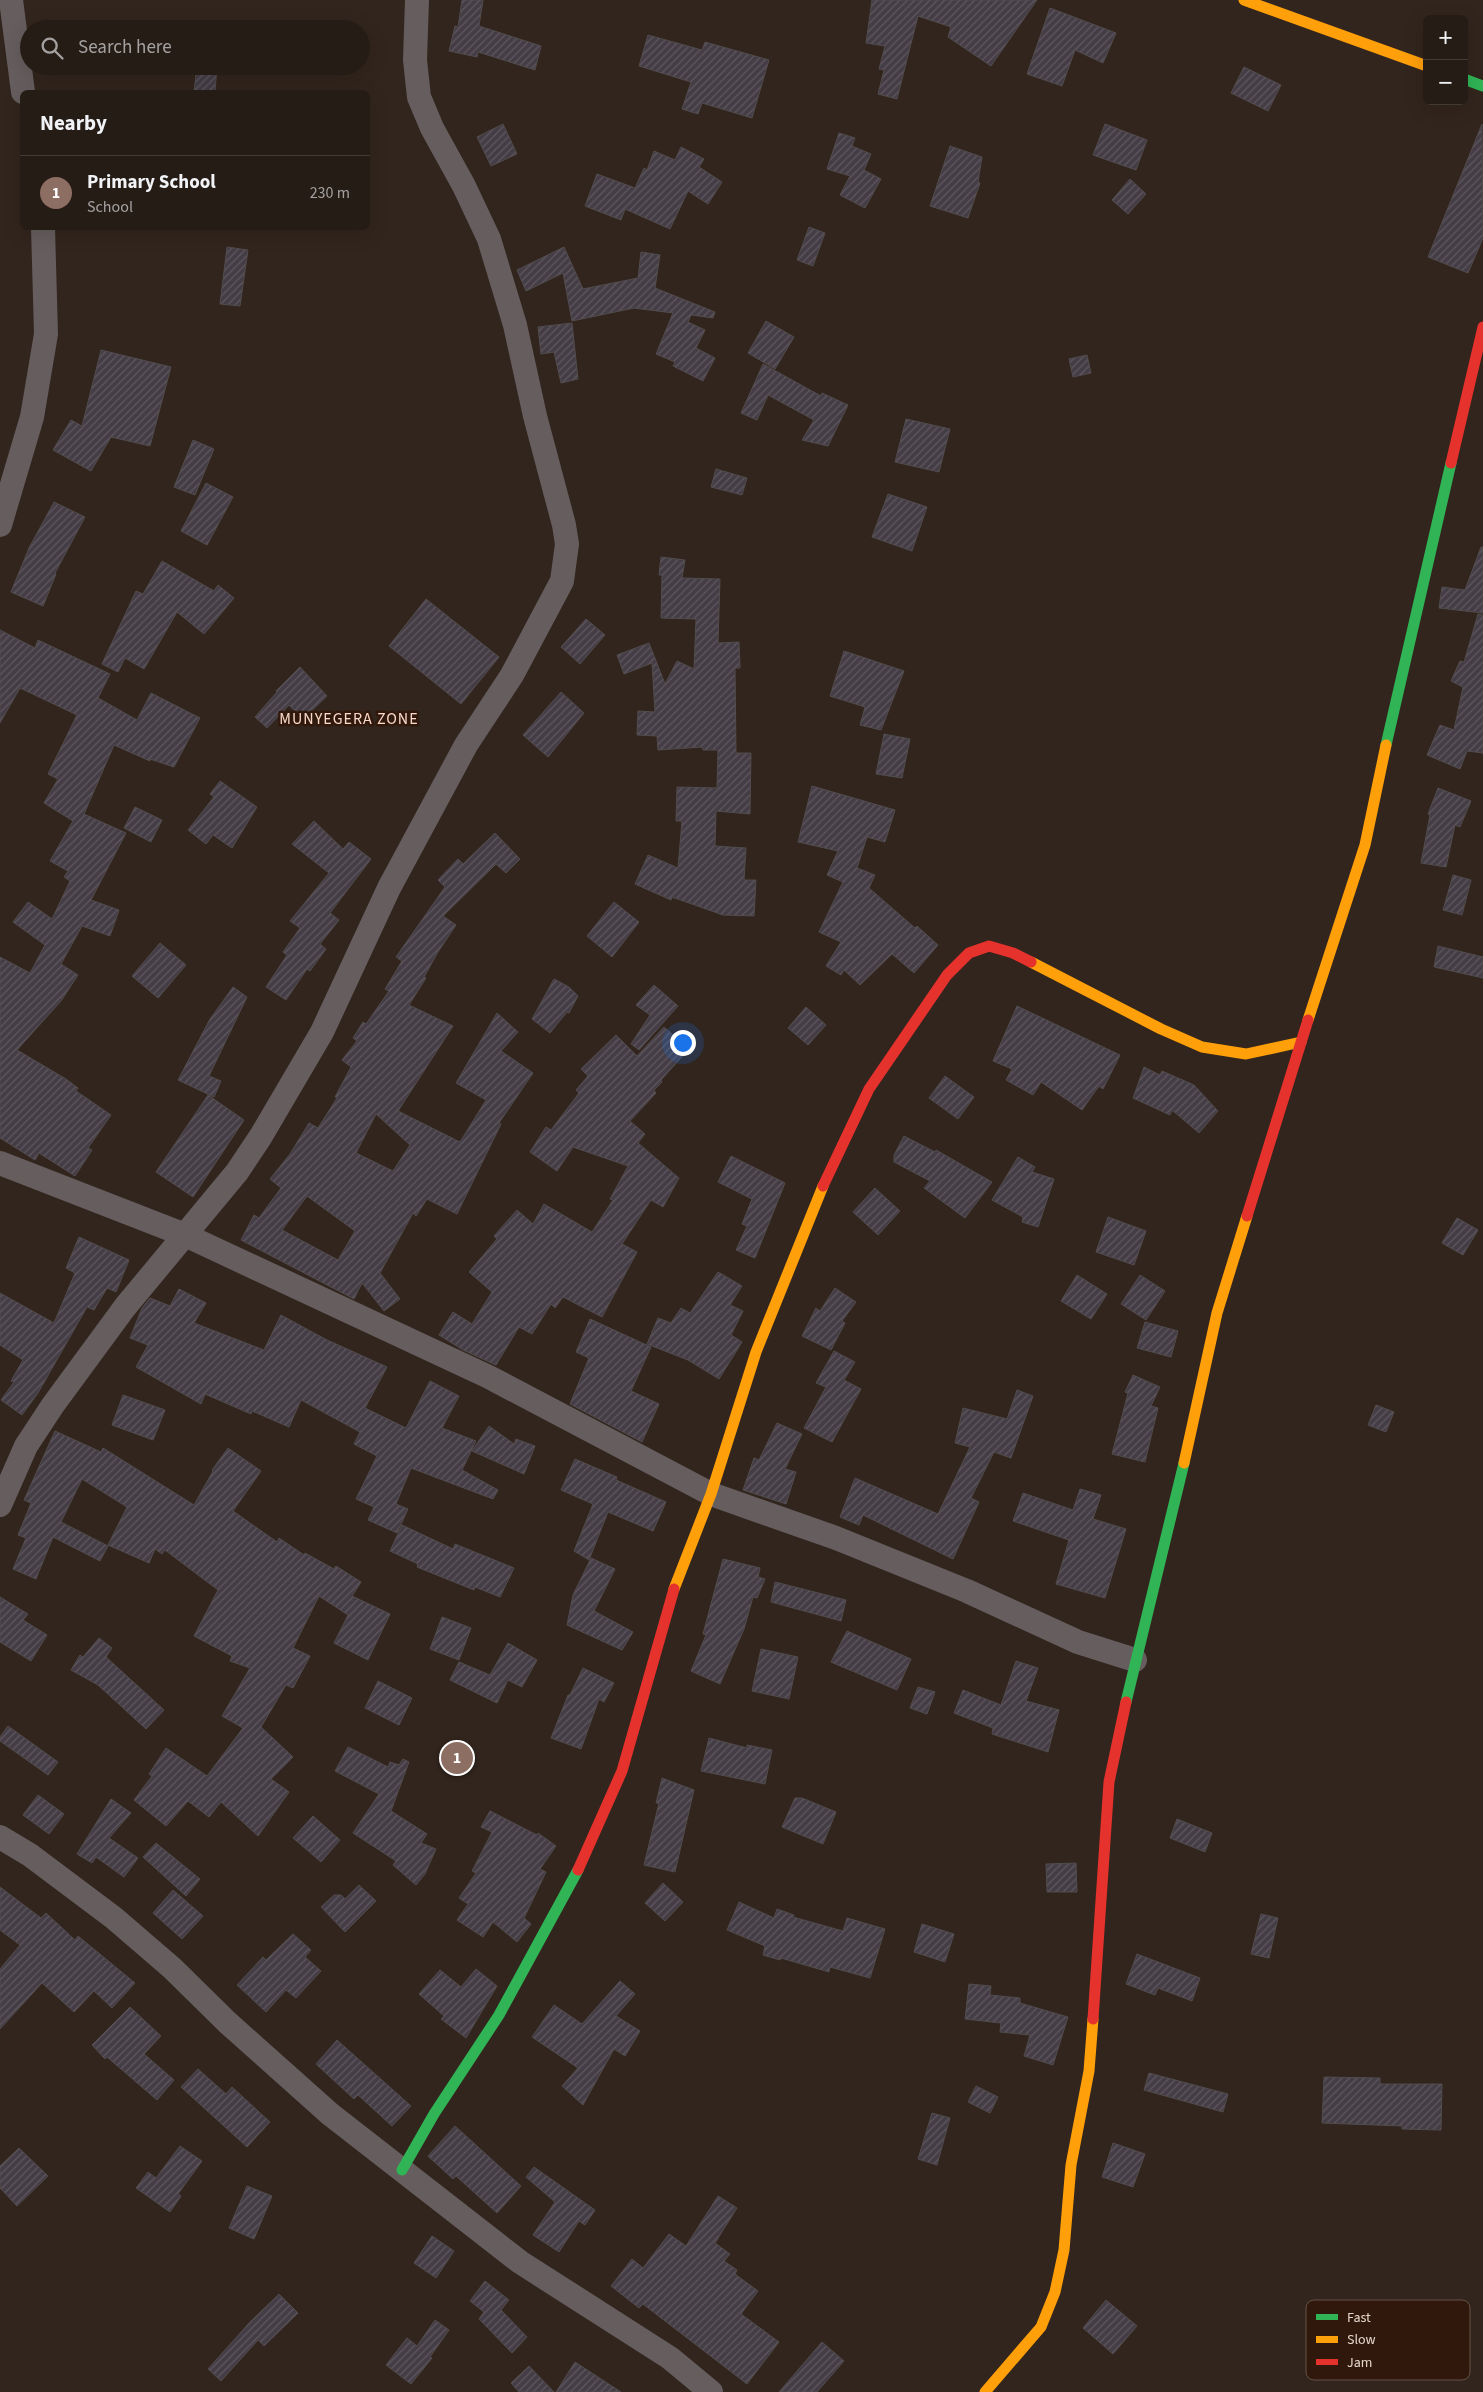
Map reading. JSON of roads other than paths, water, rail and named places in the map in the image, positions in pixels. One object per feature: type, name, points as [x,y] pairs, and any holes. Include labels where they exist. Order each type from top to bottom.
[{"type":"street","points":[[11,0],[20,69]]},
{"type":"street","points":[[0,1506],[26,1446],[53,1405],[124,1308],[237,1172],[261,1136],[322,1032],[390,888],[466,745],[512,675],[562,581],[566,562],[564,525],[535,416],[515,325],[491,248],[464,186],[432,128],[418,97],[415,60],[417,0]]},
{"type":"street","points":[[1244,0],[1423,65]]},
{"type":"street","points":[[21,75],[23,90]]},
{"type":"street","points":[[1468,80],[1483,86]]},
{"type":"street","points":[[0,525],[32,417],[46,334],[43,230]]},
{"type":"street","points":[[985,2392],[1041,2327],[1055,2292],[1064,2250],[1070,2165],[1089,2071],[1101,1927],[1109,1782],[1135,1660],[1178,1494],[1216,1313],[1300,1042],[1364,845],[1405,656],[1483,327]]},
{"type":"street","points":[[402,2170],[434,2114],[499,2015],[575,1876],[622,1771],[672,1593],[711,1494],[756,1352],[826,1178],[869,1089],[947,975],[969,953],[989,946],[1013,953],[1160,1029],[1202,1047],[1246,1054],[1300,1042]]},
{"type":"street","points":[[0,1163],[185,1235],[489,1377],[711,1494],[836,1538],[932,1577],[1078,1642],[1135,1660]]},
{"type":"street","points":[[0,1837],[30,1855],[114,1918],[172,1968],[228,2023],[330,2114],[520,2262],[670,2358],[711,2392]]},
{"type":"place","name":"Primary School","points":[[457,1758]]},
{"type":"district","name":"MUNYEGERA ZONE","points":[[349,718]]}]
